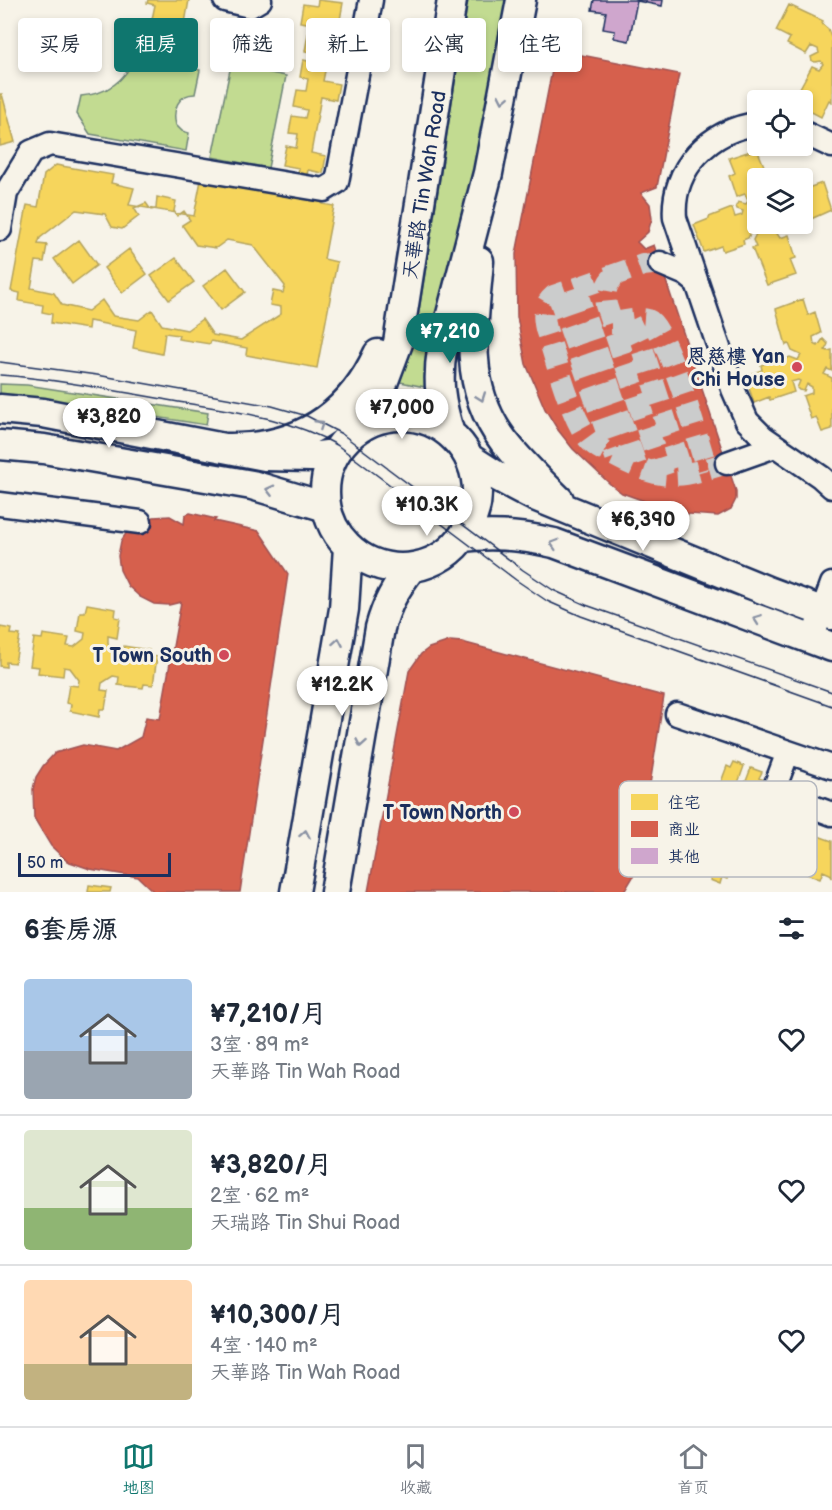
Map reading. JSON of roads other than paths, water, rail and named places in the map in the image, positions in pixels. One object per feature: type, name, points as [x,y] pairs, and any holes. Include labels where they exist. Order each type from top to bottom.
[{"type":"main road","name":"天華路 Tin Wah Road","points":[[355,431],[380,391],[398,343],[452,0]]},
{"type":"main road","points":[[450,434],[441,405],[441,358],[488,172],[521,0]]},
{"type":"main road","points":[[224,448],[266,446],[306,433],[324,422],[355,393],[368,375],[378,355],[427,162]]},
{"type":"main road","points":[[488,172],[472,345],[478,391],[486,412],[510,450],[567,508]]},
{"type":"main road","points":[[0,409],[43,413],[265,456],[335,454]]},
{"type":"main road","points":[[393,416],[413,417],[433,423],[450,434],[469,458],[475,473],[477,490],[476,506],[471,522],[463,537],[450,551],[432,562],[411,568],[388,568],[366,561],[348,547],[331,522],[326,507],[326,480],[335,454],[355,431],[373,421],[393,416]]},
{"type":"main road","points":[[0,445],[44,449],[252,485],[326,507]]},
{"type":"main road","points":[[469,458],[516,486],[827,614]]},
{"type":"main road","points":[[463,537],[518,536],[554,543],[822,643]]},
{"type":"main road","points":[[295,892],[344,609],[348,547]]},
{"type":"main road","points":[[335,892],[380,628],[387,603],[411,568]]},
{"type":"lane","points":[[225,0],[250,6],[260,0]]},
{"type":"lane","points":[[0,229],[6,193],[31,152],[50,144],[324,190],[337,182],[371,0]]},
{"type":"lane","points":[[747,125],[713,139],[692,159],[679,184],[675,199],[675,218],[742,411],[755,430],[775,446],[828,478]]},
{"type":"lane","points":[[813,137],[832,146]]},
{"type":"lane","points":[[660,263],[686,274],[697,283]]},
{"type":"lane","points":[[727,463],[775,446]]},
{"type":"lane","points":[[0,504],[140,522]]},
{"type":"lane","points":[[822,643],[832,584]]},
{"type":"lane","points":[[677,714],[832,767]]},
{"type":"lane","points":[[777,781],[788,752]]},
{"type":"lane","points":[[817,808],[832,814]]},
{"type":"tunnel","points":[[660,263],[643,265],[550,299],[544,315],[545,324],[564,385],[574,414],[590,441],[600,449],[633,465],[647,471],[671,475],[696,472],[727,463]]},
{"type":"tunnel","points":[[618,273],[607,287],[606,305],[663,476]]},
{"type":"tunnel","points":[[575,288],[637,468]]},
{"type":"tunnel","points":[[558,294],[616,457]]},
{"type":"tunnel","points":[[611,323],[644,319],[655,327],[682,388],[707,470]]},
{"type":"tunnel","points":[[629,321],[642,348],[683,475]]},
{"type":"tram line","points":[[0,362],[97,375],[272,406],[307,416],[342,434],[553,590],[586,605],[832,692]]},
{"type":"tram line","points":[[0,375],[65,382],[257,416],[298,427],[337,445],[547,601],[581,616],[832,706]]},
{"type":"place","name":"恩慈樓 Yan Chi House","points":[[797,367]]},
{"type":"place","name":"T Town South","points":[[224,655]]},
{"type":"place","name":"T Town North","points":[[514,812]]}]
